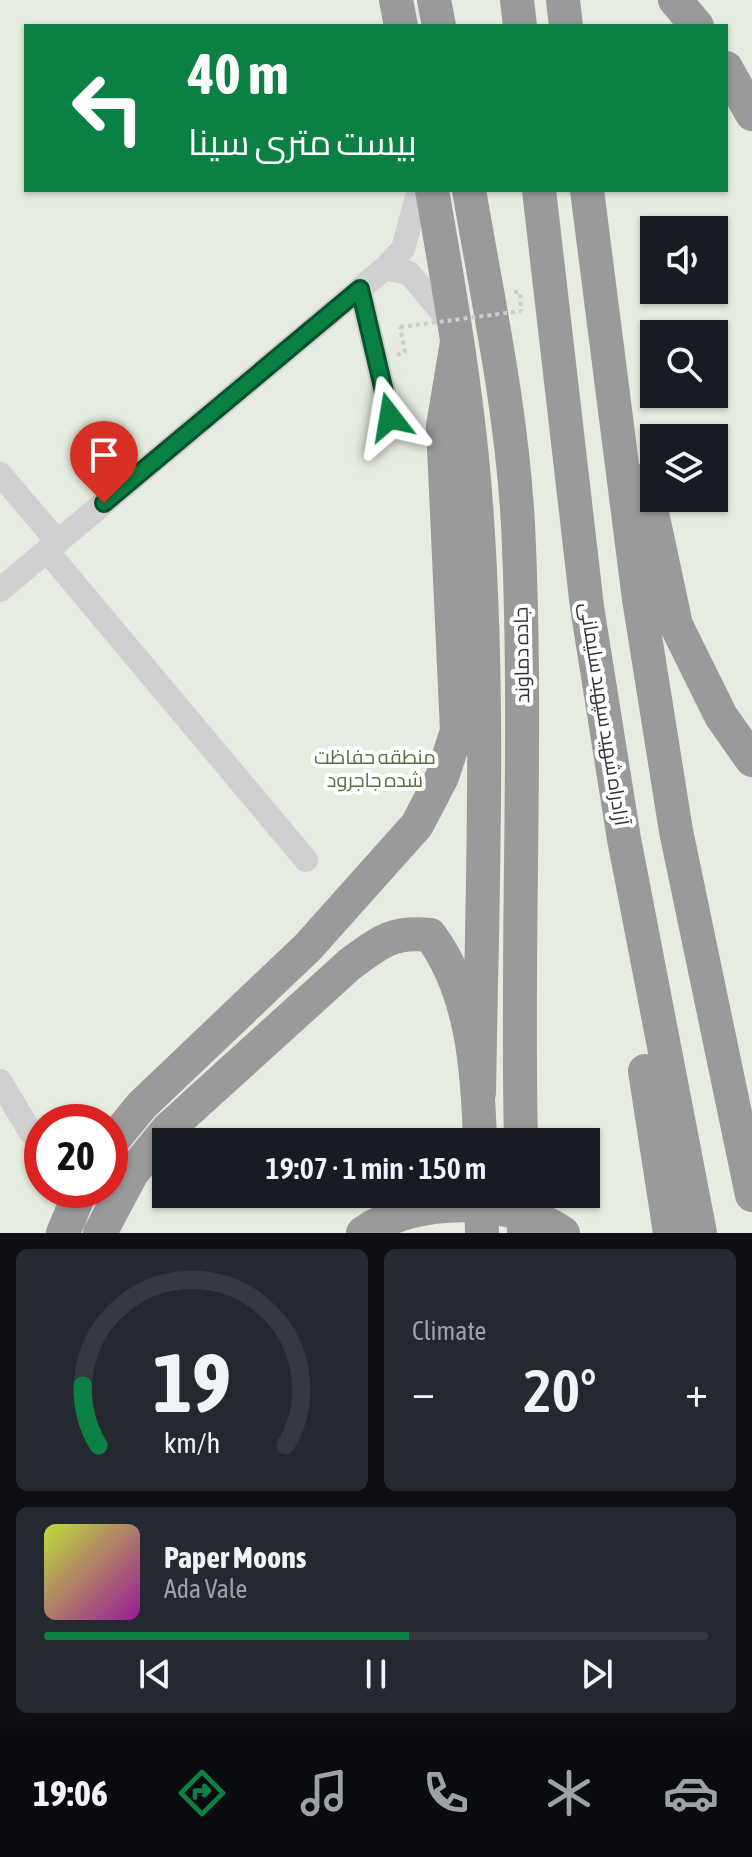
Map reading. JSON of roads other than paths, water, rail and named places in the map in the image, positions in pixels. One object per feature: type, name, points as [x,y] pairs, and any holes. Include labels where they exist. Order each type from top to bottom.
[{"type":"highway","points":[[396,0],[401,24]]},
{"type":"highway","points":[[434,0],[439,24]]},
{"type":"highway","points":[[517,0],[520,24]]},
{"type":"highway","points":[[563,0],[566,24]]},
{"type":"highway","points":[[675,0],[695,24]]},
{"type":"highway","points":[[728,72],[752,114]]},
{"type":"highway","name":"جاده دماوند","points":[[432,192],[469,420],[478,521],[483,696],[479,1093]]},
{"type":"highway","name":"جاده دماوند","points":[[469,192],[508,421],[518,524],[522,699],[521,1128]]},
{"type":"highway","name":"آزادراه شهید سپهبد سلیمانی","points":[[539,192],[587,607],[624,839],[700,1233]]},
{"type":"highway","points":[[588,195],[676,625],[721,716],[752,760]]},
{"type":"highway","points":[[588,195],[639,599],[679,838],[752,1195]]},
{"type":"highway","points":[[128,1122],[142,1105],[308,947],[417,825],[442,777],[457,731],[443,426],[457,336]]},
{"type":"highway","points":[[679,838],[752,1114]]},
{"type":"highway","points":[[624,839],[646,1080],[670,1233]]},
{"type":"highway","points":[[100,1233],[132,1173],[168,1129],[350,964],[382,940],[405,933],[430,935],[446,957],[460,989],[479,1093],[480,1128]]},
{"type":"highway","points":[[363,1233],[376,1224],[437,1206],[501,1207],[563,1233]]},
{"type":"highway","points":[[63,1233],[73,1208]]},
{"type":"highway","points":[[481,1208],[482,1233]]},
{"type":"highway","points":[[523,1208],[524,1233]]},
{"type":"lane","points":[[0,590],[385,268],[403,249],[418,192]]},
{"type":"lane","points":[[385,268],[409,273],[457,336]]},
{"type":"lane","points":[[360,289],[390,417]]},
{"type":"lane","points":[[0,474],[52,546],[306,860]]},
{"type":"lane","points":[[0,1081],[24,1121]]},
{"type":"park label","name":"منطقه حفاظت شده جاجرود","points":[[375,768]]}]
